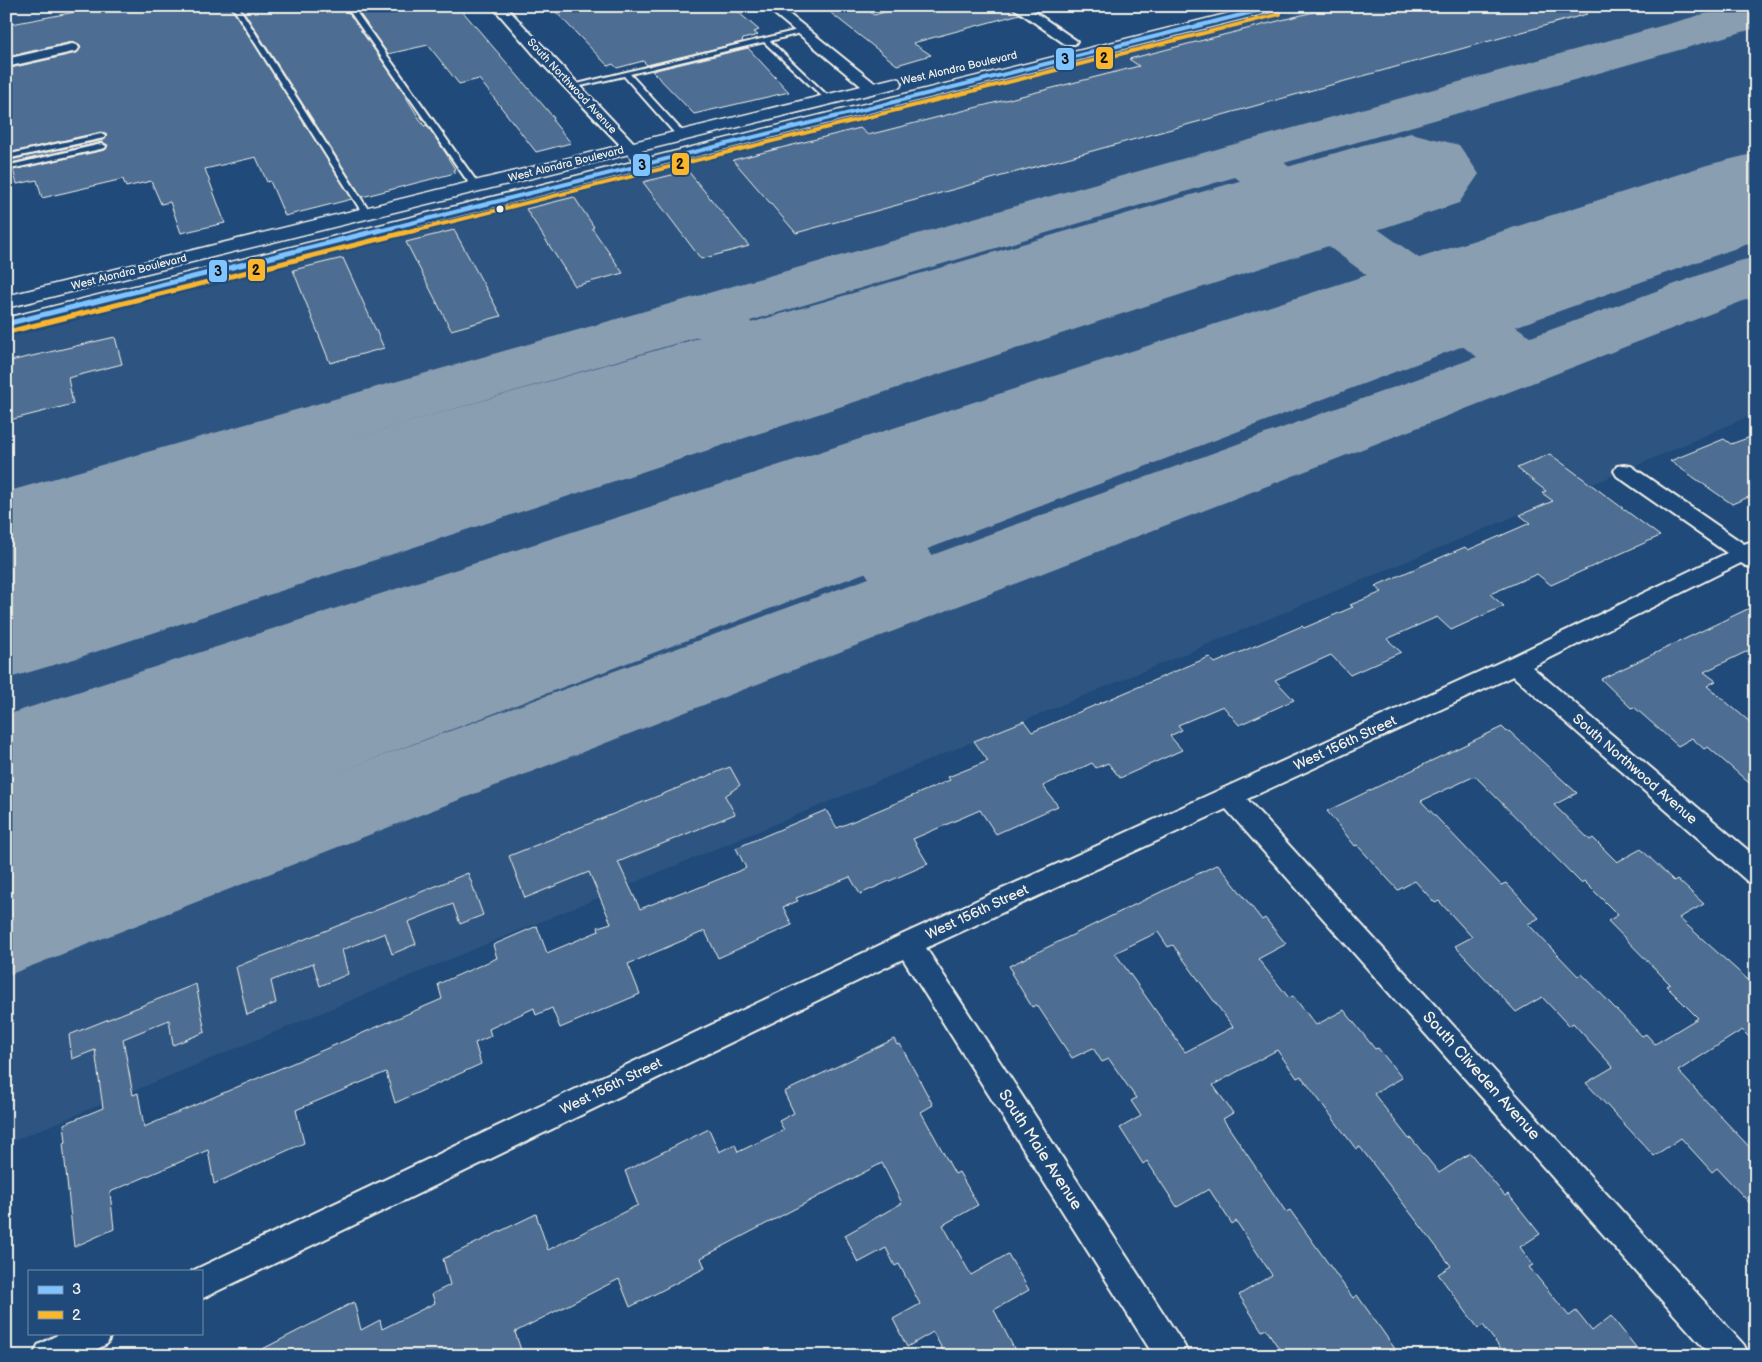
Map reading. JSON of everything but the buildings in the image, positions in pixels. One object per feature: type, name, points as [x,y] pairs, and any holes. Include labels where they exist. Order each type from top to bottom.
[{"type":"main road","name":"West Alondra Boulevard","points":[[975,64],[1214,6]]},
{"type":"main road","name":"West Alondra Boulevard","points":[[6,324],[644,166],[1272,7]]},
{"type":"main road","name":"West Alondra Boulevard","points":[[6,302],[367,214],[630,147],[909,80]]},
{"type":"street","name":"South Northwood Avenue","points":[[498,6],[630,147],[644,166]]},
{"type":"street","points":[[771,6],[872,88]]},
{"type":"street","points":[[1017,6],[1070,41]]},
{"type":"street","points":[[6,63],[72,48]]},
{"type":"street","points":[[1624,470],[1751,554]]},
{"type":"street","name":"West 156th Street","points":[[202,1283],[908,944],[1515,665],[1751,554]]},
{"type":"street","name":"South Northwood Avenue","points":[[1515,665],[1756,873]]},
{"type":"street","name":"South Cliveden Avenue","points":[[1229,796],[1733,1356]]},
{"type":"street","name":"South Maie Avenue","points":[[908,944],[1173,1356]]},
{"type":"street","points":[[49,1356],[94,1334]]},
{"type":"lane","points":[[235,6],[367,214]]},
{"type":"lane","points":[[349,6],[476,186]]},
{"type":"lane","points":[[572,86],[802,32]]},
{"type":"lane","points":[[765,40],[828,99]]},
{"type":"lane","points":[[625,73],[681,135]]},
{"type":"lane","points":[[6,157],[102,136]]},
{"type":"lane","points":[[6,168],[102,146]]},
{"type":"shaded area","points":[[6,6],[96,6],[6,24]]},
{"type":"shaded area","points":[[1319,6],[1756,6],[1756,413],[1624,471],[6,1144],[6,338]]},
{"type":"taxiway","points":[[1243,158],[1756,14]]},
{"type":"taxiway","points":[[711,312],[1243,158]]},
{"type":"taxiway","points":[[1243,158],[1523,361]]},
{"type":"taxiway","points":[[6,935],[1756,275]]},
{"type":"taxiway","points":[[6,517],[711,312]]},
{"type":"taxiway","points":[[711,312],[758,376]]},
{"type":"taxiway","points":[[856,507],[917,589]]},
{"type":"runway","points":[[6,609],[1411,174]]},
{"type":"runway","points":[[6,805],[1441,302],[1756,194]]},
{"type":"transit line","name":"3","points":[[6,324],[1277,6]]},
{"type":"transit line","name":"2","points":[[8,332],[1280,14]]}]
